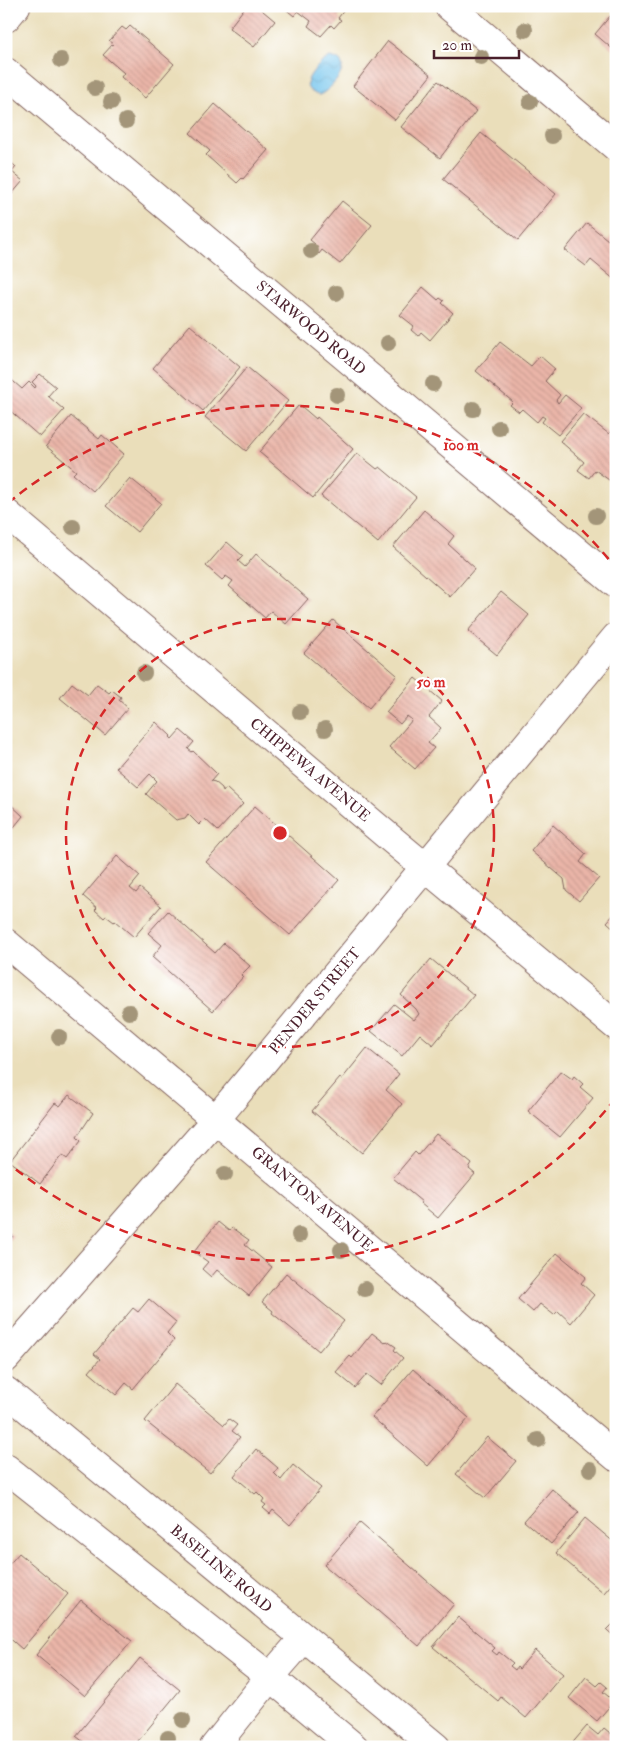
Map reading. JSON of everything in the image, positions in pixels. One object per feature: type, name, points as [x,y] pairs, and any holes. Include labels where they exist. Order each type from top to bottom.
[{"type":"street","points":[[6,18],[16,6]]},
{"type":"street","points":[[449,6],[616,147]]},
{"type":"street","name":"STARWOOD ROAD","points":[[6,72],[616,584]]},
{"type":"street","name":"CHIPPEWA AVENUE","points":[[6,513],[616,1026]]},
{"type":"street","name":"PENDER STREET","points":[[6,1358],[216,1119],[616,637]]},
{"type":"street","name":"GRANTON AVENUE","points":[[6,943],[616,1457]]},
{"type":"street","name":"BASELINE ROAD","points":[[6,1391],[436,1747]]},
{"type":"street","points":[[6,1468],[270,1677],[354,1747]]},
{"type":"street","points":[[214,1747],[304,1638]]},
{"type":"water","points":[[330,57],[338,60],[342,65],[342,71],[328,89],[318,95],[308,88],[307,84],[316,68]]},
{"type":"building","points":[[246,6],[257,6],[275,21],[254,47],[229,28]]},
{"type":"building","points":[[282,6],[341,6],[345,9],[338,18],[341,20],[334,28],[331,25],[321,36],[308,26],[311,21],[298,11],[294,16]]},
{"type":"building","points":[[611,15],[616,19],[616,52],[595,34]]},
{"type":"building","points":[[130,26],[174,64],[145,98],[121,77],[124,73],[103,55],[113,44],[109,41],[122,27],[126,30]]},
{"type":"building","points":[[388,41],[431,75],[395,120],[353,86]]},
{"type":"building","points":[[438,81],[476,111],[440,158],[401,127]]},
{"type":"building","points":[[215,104],[268,150],[243,179],[237,183],[206,155],[210,151],[190,133]]},
{"type":"building","points":[[481,133],[556,194],[518,240],[443,179]]},
{"type":"building","points":[[6,158],[16,167],[12,172],[23,181],[6,201]]},
{"type":"building","points":[[342,201],[372,225],[340,264],[322,250],[319,254],[312,247],[315,244],[310,240]]},
{"type":"building","points":[[587,223],[608,240],[616,231],[616,281],[591,260],[586,266],[565,250]]},
{"type":"building","points":[[423,287],[438,300],[440,298],[444,301],[442,303],[453,313],[430,340],[421,332],[418,336],[411,330],[414,326],[400,315]]},
{"type":"building","points":[[190,325],[240,367],[203,411],[153,368]]},
{"type":"building","points":[[500,342],[531,366],[540,356],[555,369],[545,381],[560,395],[556,400],[558,403],[565,395],[581,408],[558,435],[542,422],[545,418],[542,416],[537,422],[522,409],[519,412],[510,405],[513,402],[476,371]]},
{"type":"building","points":[[247,367],[288,401],[246,451],[205,417]]},
{"type":"building","points":[[40,374],[56,387],[48,396],[64,410],[40,437],[6,409],[6,375],[22,389],[29,382],[35,388],[36,386],[32,382]]},
{"type":"building","points":[[298,406],[302,407],[316,419],[317,417],[353,449],[313,498],[259,452]]},
{"type":"building","points":[[583,414],[609,434],[613,429],[616,432],[616,485],[595,470],[589,478],[578,470],[584,462],[560,441]]},
{"type":"building","points":[[71,416],[99,439],[102,435],[124,454],[93,491],[73,474],[76,471],[46,446]]},
{"type":"building","points":[[357,453],[377,469],[380,467],[416,497],[378,543],[321,496]]},
{"type":"building","points":[[130,478],[161,503],[137,532],[106,506]]},
{"type":"building","points":[[424,510],[454,536],[448,544],[475,568],[450,597],[393,547]]},
{"type":"building","points":[[227,542],[243,556],[238,561],[245,567],[256,554],[308,599],[286,624],[271,611],[265,618],[229,586],[233,581],[226,576],[222,580],[206,566]]},
{"type":"building","points":[[501,592],[529,615],[497,655],[468,631]]},
{"type":"building","points":[[333,620],[397,675],[369,708],[304,653]]},
{"type":"building","points":[[415,678],[442,701],[429,717],[441,728],[428,743],[434,748],[415,769],[389,747],[412,720],[407,716],[400,724],[386,712]]},
{"type":"building","points":[[72,683],[88,695],[97,684],[109,693],[112,690],[121,697],[119,700],[128,708],[105,735],[60,698]]},
{"type":"building","points":[[156,722],[172,739],[180,730],[194,742],[188,749],[193,751],[217,774],[211,781],[222,788],[223,792],[226,788],[243,804],[218,831],[205,819],[199,825],[188,814],[185,818],[176,820],[146,794],[157,781],[150,774],[138,787],[116,768]]},
{"type":"building","points":[[6,798],[23,816],[6,837]]},
{"type":"building","points":[[255,806],[339,880],[290,935],[206,862]]},
{"type":"building","points":[[553,825],[586,854],[580,862],[599,878],[579,901],[566,890],[564,879],[531,851]]},
{"type":"building","points":[[117,856],[140,876],[130,888],[136,893],[140,888],[161,906],[134,937],[115,921],[106,916],[104,918],[95,910],[97,908],[83,896]]},
{"type":"building","points":[[168,911],[215,953],[224,943],[250,966],[241,975],[243,977],[213,1011],[152,957],[162,945],[148,933]]},
{"type":"building","points":[[616,912],[616,930],[607,922]]},
{"type":"building","points":[[431,959],[474,995],[433,1045],[420,1034],[402,1056],[371,1031],[394,1004],[414,1020],[419,1014],[401,995]]},
{"type":"building","points":[[367,1048],[399,1074],[386,1090],[402,1104],[362,1153],[312,1111],[340,1078],[342,1079]]},
{"type":"building","points":[[561,1071],[572,1079],[574,1076],[583,1084],[580,1087],[593,1098],[560,1137],[528,1111]]},
{"type":"building","points":[[69,1095],[93,1113],[77,1137],[81,1141],[67,1159],[62,1155],[40,1184],[10,1161],[55,1103],[60,1106]]},
{"type":"building","points":[[436,1134],[472,1164],[469,1169],[475,1174],[438,1218],[393,1178],[415,1152],[418,1155]]},
{"type":"building","points":[[218,1222],[229,1231],[232,1228],[249,1240],[245,1245],[272,1267],[249,1296],[217,1270],[211,1277],[202,1269],[208,1262],[194,1252]]},
{"type":"building","points":[[6,1230],[13,1236],[6,1245]]},
{"type":"building","points":[[557,1253],[586,1277],[581,1283],[594,1295],[571,1323],[558,1311],[554,1315],[540,1304],[533,1312],[518,1299]]},
{"type":"building","points":[[286,1273],[344,1321],[319,1351],[272,1313],[273,1311],[262,1302]]},
{"type":"building","points":[[149,1299],[176,1322],[167,1333],[174,1340],[133,1389],[126,1383],[116,1395],[89,1372],[100,1359],[94,1354],[133,1308],[138,1312]]},
{"type":"building","points":[[372,1333],[385,1343],[387,1341],[396,1347],[394,1350],[403,1358],[381,1385],[367,1374],[355,1388],[336,1372],[350,1356],[352,1358]]},
{"type":"building","points":[[413,1369],[469,1418],[428,1466],[372,1417]]},
{"type":"building","points":[[175,1384],[224,1425],[229,1419],[237,1425],[232,1431],[240,1437],[210,1473],[145,1421]]},
{"type":"building","points":[[487,1437],[516,1461],[485,1498],[456,1474]]},
{"type":"building","points":[[256,1449],[278,1468],[274,1473],[281,1480],[293,1465],[321,1488],[290,1525],[273,1510],[270,1514],[263,1508],[266,1505],[262,1502],[264,1499],[257,1492],[255,1494],[234,1476]]},
{"type":"building","points":[[552,1489],[579,1512],[551,1544],[524,1521]]},
{"type":"building","points":[[585,1518],[616,1544],[616,1579],[604,1593],[556,1553]]},
{"type":"building","points":[[360,1523],[454,1604],[419,1646],[324,1565]]},
{"type":"building","points":[[19,1553],[68,1594],[22,1649],[6,1635],[6,1568]]},
{"type":"building","points":[[81,1600],[132,1641],[85,1696],[36,1655]]},
{"type":"building","points":[[458,1617],[495,1648],[492,1651],[497,1655],[499,1652],[513,1663],[510,1666],[515,1670],[517,1667],[519,1669],[535,1650],[563,1674],[526,1718],[501,1697],[498,1701],[433,1647]]},
{"type":"building","points":[[616,1621],[616,1638],[607,1630]]},
{"type":"building","points":[[140,1658],[180,1690],[133,1747],[90,1747],[76,1736]]},
{"type":"building","points":[[586,1677],[597,1686],[601,1682],[607,1687],[603,1692],[614,1701],[597,1721],[569,1698]]},
{"type":"building","points":[[587,1726],[598,1735],[604,1728],[616,1738],[616,1747],[569,1747]]}]
